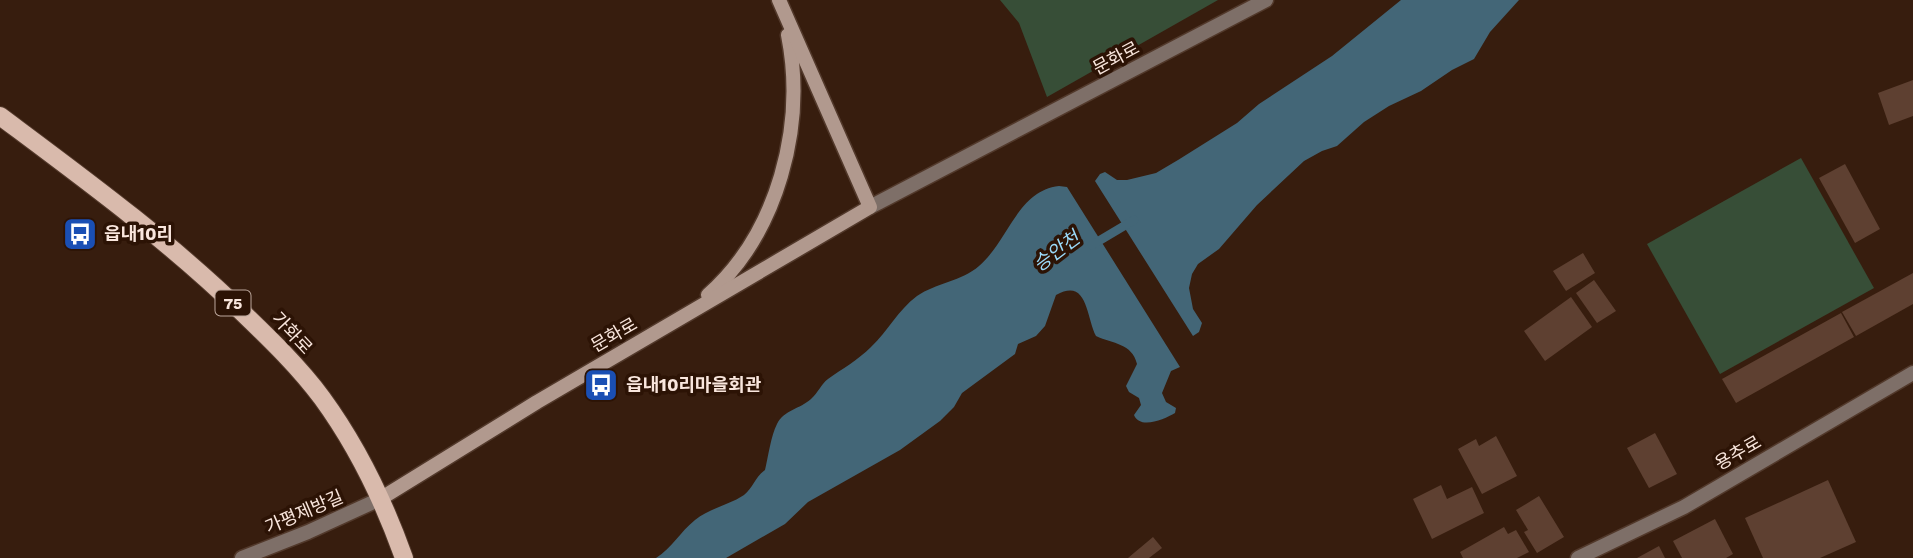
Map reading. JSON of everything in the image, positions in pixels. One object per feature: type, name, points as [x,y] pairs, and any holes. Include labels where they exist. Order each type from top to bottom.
[{"type":"main road","points":[[781,5],[870,207]]},
{"type":"main road","points":[[686,315],[718,286],[741,258],[761,229],[775,193],[787,149],[792,108],[791,53],[781,5]]},
{"type":"main road","name":"가화로","points":[[0,116],[200,272],[283,352],[322,399],[361,462],[402,552]]},
{"type":"main road","name":"문화로","points":[[380,499],[537,402],[870,207]]},
{"type":"street","name":"문화로","points":[[870,207],[1266,0]]},
{"type":"street","name":"용추로","points":[[1578,558],[1684,507],[1913,373]]},
{"type":"street","name":"가평제방길","points":[[242,558],[380,499]]},
{"type":"green space","points":[[1000,0],[1218,0],[1047,97],[1019,23]]},
{"type":"green space","points":[[1801,158],[1874,288],[1720,374],[1647,244]]},
{"type":"water","points":[[1401,0],[1519,0],[1490,32],[1474,59],[1421,91],[1389,106],[1364,122],[1337,146],[1304,161],[1257,205],[1219,249],[1198,264],[1192,274],[1189,288],[1193,309],[1202,323],[1199,332],[1193,336],[1095,181],[1105,172],[1117,180],[1156,173],[1178,160],[1237,123],[1259,104],[1332,56]]},
{"type":"water","points":[[1059,186],[1067,187],[1180,367],[1171,371],[1162,393],[1166,402],[1176,408],[1175,413],[1147,423],[1137,419],[1134,415],[1141,405],[1139,398],[1129,392],[1126,386],[1137,364],[1134,357],[1121,345],[1096,336],[1080,295],[1074,291],[1066,291],[1056,295],[1045,326],[1036,336],[1018,344],[1015,354],[962,393],[954,407],[940,421],[900,450],[808,502],[785,524],[726,558],[656,558],[695,520],[747,492],[765,470],[771,440],[780,419],[807,402],[826,381],[866,352],[917,296],[979,266],[1033,197]]},
{"type":"building","points":[[1913,80],[1913,116],[1889,125],[1878,93]]},
{"type":"building","points":[[1845,164],[1880,229],[1855,243],[1819,178]]},
{"type":"building","points":[[1583,253],[1595,273],[1566,291],[1553,271]]},
{"type":"building","points":[[1913,273],[1913,304],[1856,336],[1842,312]]},
{"type":"building","points":[[1594,280],[1616,311],[1597,323],[1576,293]]},
{"type":"building","points":[[1571,297],[1592,327],[1545,361],[1524,331]]},
{"type":"building","points":[[1841,313],[1854,337],[1736,403],[1722,379]]},
{"type":"building","points":[[1655,433],[1677,474],[1649,488],[1627,448]]},
{"type":"building","points":[[1496,436],[1517,476],[1482,494],[1458,449],[1476,439],[1479,446]]},
{"type":"building","points":[[1828,480],[1856,542],[1820,558],[1763,558],[1745,518]]},
{"type":"building","points":[[1441,485],[1447,499],[1472,487],[1484,513],[1432,539],[1413,499]]},
{"type":"building","points":[[1539,496],[1564,537],[1537,553],[1524,532],[1528,530],[1516,510]]},
{"type":"building","points":[[1715,519],[1733,554],[1726,558],[1682,558],[1673,541]]},
{"type":"building","points":[[1504,527],[1508,534],[1516,530],[1529,552],[1517,558],[1463,558],[1460,552]]},
{"type":"building","points":[[1153,537],[1162,548],[1149,558],[1128,558]]},
{"type":"building","points":[[1659,546],[1665,558],[1637,558]]},
{"type":"waterway","name":"승안천","points":[[1092,245],[1134,220]]},
{"type":"place","name":"읍내10리","points":[[80,234]]},
{"type":"place","name":"읍내10리마을회관","points":[[601,385]]}]
